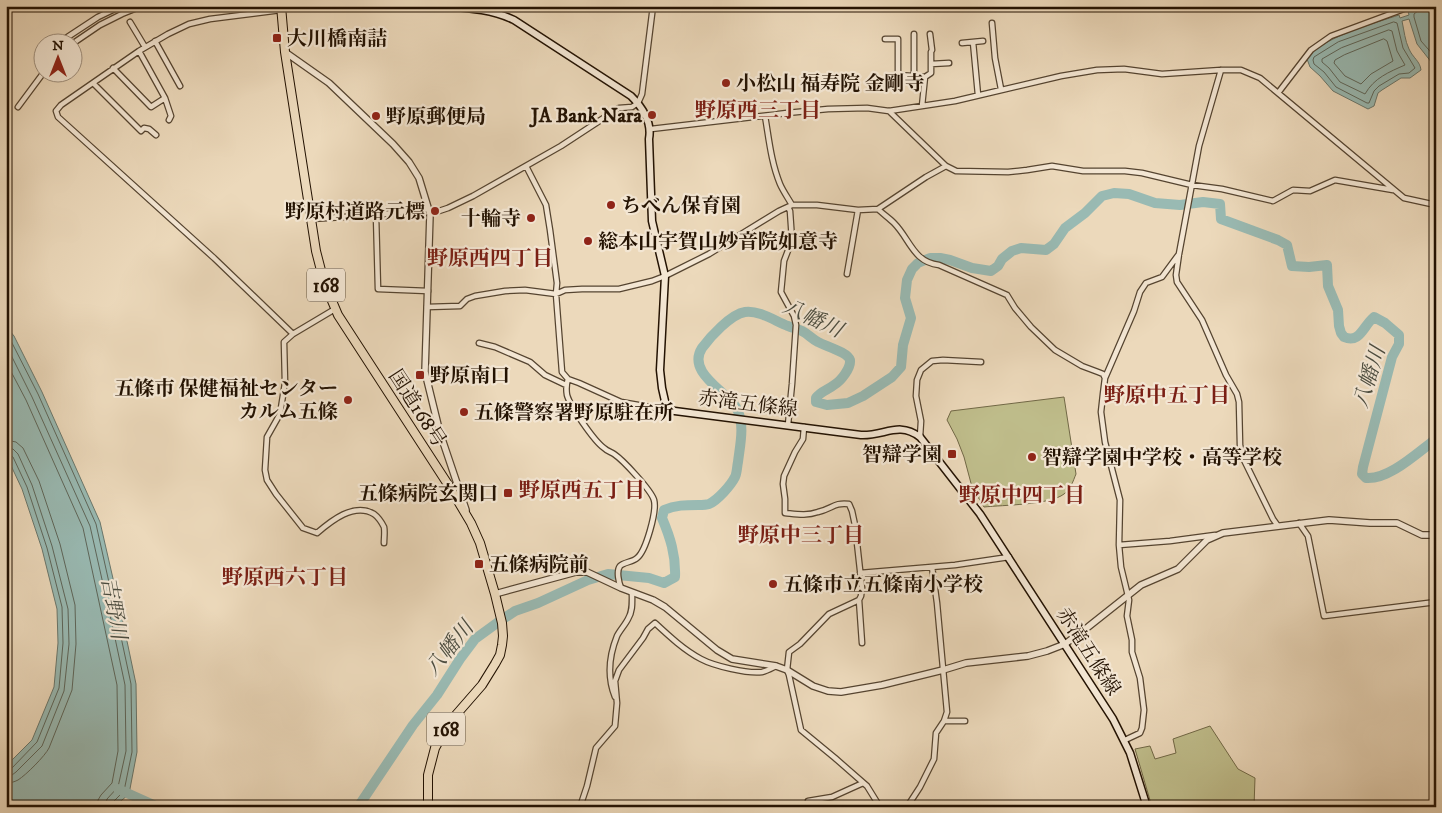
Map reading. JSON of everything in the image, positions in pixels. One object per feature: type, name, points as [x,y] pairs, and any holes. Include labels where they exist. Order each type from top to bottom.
[{"type":"highway","name":"国道168号","points":[[281,8],[285,52],[316,252],[324,282],[335,309],[471,523],[480,543],[502,623],[503,636],[500,655],[482,685],[448,724],[435,748],[428,774],[430,807]]},
{"type":"main road","points":[[442,6],[495,12],[514,20],[623,91],[638,103],[651,129],[649,139],[653,228],[665,276],[660,370],[667,410]]},
{"type":"main road","name":"赤滝五條線","points":[[667,410],[870,435],[897,429],[907,430],[920,437],[980,514],[1113,718],[1125,740],[1138,774],[1147,807]]},
{"type":"street","points":[[75,32],[98,17],[121,6]]},
{"type":"street","points":[[82,37],[100,25],[142,6]]},
{"type":"street","points":[[311,219],[448,208],[562,146],[619,108],[632,107],[638,103],[642,94],[653,6]]},
{"type":"street","points":[[1278,93],[1311,50],[1338,34],[1412,6]]},
{"type":"street","points":[[281,8],[189,24],[145,47],[61,104],[56,111],[58,116],[214,258],[292,334]]},
{"type":"street","points":[[130,22],[145,47]]},
{"type":"street","points":[[992,23],[995,58],[1002,89]]},
{"type":"street","points":[[914,34],[914,77]]},
{"type":"street","points":[[886,39],[898,38],[898,75],[925,77],[931,73],[930,52],[932,50],[930,34]]},
{"type":"street","points":[[155,41],[180,86]]},
{"type":"street","points":[[962,43],[983,41]]},
{"type":"street","points":[[973,42],[978,95]]},
{"type":"street","points":[[139,51],[166,98],[171,116],[168,120]]},
{"type":"street","points":[[285,52],[329,83],[404,156],[419,178],[429,211],[425,372],[440,432],[471,523]]},
{"type":"street","points":[[931,64],[949,63]]},
{"type":"street","points":[[113,68],[151,107],[166,98]]},
{"type":"street","points":[[651,129],[828,109],[867,108],[889,111],[954,101],[1061,76],[1097,70],[1124,69],[1162,74],[1241,70],[1260,78],[1404,198],[1436,205]]},
{"type":"street","points":[[1221,70],[1199,146],[1179,254],[1176,282],[1202,320],[1226,375],[1237,394],[1239,402],[1240,445],[1243,458],[1278,526]]},
{"type":"street","points":[[922,106],[925,77]]},
{"type":"street","points":[[18,107],[37,82]]},
{"type":"street","points":[[94,83],[141,131],[144,128],[149,129],[156,135]]},
{"type":"street","points":[[889,111],[946,166],[956,171],[1018,171],[1052,166],[1083,172],[1124,171],[1142,173],[1192,185],[1222,188],[1273,201],[1293,190],[1310,191],[1335,180],[1394,190]]},
{"type":"street","points":[[765,116],[776,172],[790,206],[792,240],[784,261],[781,292],[794,316],[796,325],[788,425]]},
{"type":"street","points":[[526,166],[546,205],[558,283],[556,294],[562,372],[567,382],[567,396],[585,427],[604,448],[615,454],[646,486],[654,500],[653,517],[641,554],[636,559],[620,566],[618,571],[621,588]]},
{"type":"street","points":[[427,306],[460,306],[467,299],[475,296],[505,291],[525,290],[556,294],[565,290],[582,288],[619,289],[665,276],[709,254],[790,206],[817,206],[858,210],[878,209],[946,166]]},
{"type":"street","points":[[878,209],[893,222],[912,250],[930,264],[939,265],[1007,295],[1031,327],[1055,350],[1082,366],[1098,372],[1105,378]]},
{"type":"street","points":[[847,274],[858,210]]},
{"type":"street","points":[[376,215],[378,289],[428,291]]},
{"type":"street","points":[[1125,740],[1140,733],[1144,710],[1140,678],[1132,652],[1132,640],[1127,616],[1129,600],[1121,567],[1120,500],[1105,442],[1101,412],[1105,378],[1144,286],[1146,283],[1162,277],[1179,254]]},
{"type":"street","points":[[335,309],[292,334],[284,342],[285,383],[280,414],[267,437],[264,470],[267,480],[276,494],[303,528],[316,533],[334,520],[353,511],[367,511],[377,516],[384,527],[384,543]]},
{"type":"street","points":[[479,343],[495,347],[530,362],[545,375],[567,382],[579,383],[621,402],[667,410]]},
{"type":"street","points":[[920,437],[921,421],[916,396],[917,380],[921,370],[932,361],[981,362]]},
{"type":"street","points":[[804,427],[803,439],[784,476],[785,513],[806,515],[840,503],[850,504],[855,525],[862,588],[859,600],[862,643]]},
{"type":"street","points":[[495,594],[576,572],[587,572],[665,606],[725,656],[732,659],[776,666],[787,670],[813,686],[828,692],[841,692],[882,685],[966,663],[1028,656],[1065,644],[1127,595],[1142,585],[1178,569],[1200,546],[1223,533],[1329,520],[1370,523],[1390,522],[1397,523],[1422,536],[1436,535]]},
{"type":"street","points":[[1299,523],[1308,536],[1324,616],[1436,602]]},
{"type":"street","points":[[1120,545],[1217,535]]},
{"type":"street","points":[[860,573],[984,562],[1009,557]]},
{"type":"street","points":[[907,807],[930,770],[934,759],[936,733],[944,721],[947,712],[932,567]]},
{"type":"street","points":[[617,703],[610,684],[609,669],[618,635],[629,618],[632,607],[632,592]]},
{"type":"street","points":[[859,600],[829,614],[800,644],[788,652],[787,670],[801,730],[867,786],[880,807]]},
{"type":"street","points":[[580,807],[596,748],[615,726],[617,703],[615,681],[619,670],[643,638],[648,628],[654,623],[700,659],[717,666],[761,672],[776,666]]},
{"type":"street","points":[[944,721],[964,721]]},
{"type":"street","points":[[808,801],[832,797],[863,783]]},
{"type":"shaded area","points":[[1064,397],[1076,474],[1072,485],[1064,494],[1057,498],[1026,504],[984,507],[972,487],[964,457],[947,420],[951,411]]},
{"type":"shaded area","points":[[1210,726],[1238,769],[1255,778],[1254,807],[1152,807],[1135,749],[1150,746],[1155,759],[1176,753],[1173,739]]},
{"type":"water","points":[[1421,6],[1436,6],[1436,63],[1432,63],[1417,44],[1409,19],[1402,21],[1408,46],[1421,70],[1410,78],[1401,78],[1378,93],[1374,106],[1368,109],[1333,91],[1310,67],[1307,59],[1313,52],[1335,38],[1399,15],[1400,18],[1409,15],[1408,11]]},
{"type":"water","name":"吉野川","points":[[6,326],[14,336],[42,392],[100,522],[123,622],[136,684],[137,752],[129,794],[114,807],[6,807],[6,766],[32,740],[54,687],[58,643],[57,609],[42,549],[22,489],[6,455]]},
{"type":"waterway","name":"八幡川","points":[[358,807],[413,725],[437,695],[475,639],[497,623],[515,611],[538,603],[588,580],[608,574],[649,578],[664,583],[675,577],[675,561],[672,546],[662,518],[664,510],[672,507],[709,504],[724,492],[736,474],[741,435],[739,415],[732,403],[704,374],[699,366],[699,357],[702,348],[715,332],[727,321],[739,314],[745,312],[761,314],[802,331],[818,342],[845,354],[850,360],[847,370],[837,383],[816,398],[816,402],[827,405],[848,403],[863,396],[892,377],[901,367],[903,345],[911,318],[905,298],[907,280],[912,269],[918,263],[930,258],[940,258],[972,268],[991,271],[1012,251],[1021,248],[1046,250],[1054,244],[1065,228],[1085,213],[1102,196],[1114,193],[1129,194],[1155,203],[1180,205],[1203,202],[1220,204],[1221,219],[1287,245],[1292,266],[1327,265],[1328,286],[1338,310],[1339,326],[1344,337],[1349,339],[1358,336],[1374,317],[1385,323],[1399,335],[1399,344],[1392,357],[1362,474],[1366,478],[1384,475],[1403,464],[1436,439]]},
{"type":"waterway","points":[[118,789],[158,807]]},
{"type":"place","name":"大川橋南詰","points":[[277,38]]},
{"type":"place","name":"小松山 福寿院 金剛寺","points":[[726,83]]},
{"type":"place","name":"JA Bank Nara","points":[[652,115]]},
{"type":"place","name":"野原郵便局","points":[[376,116]]},
{"type":"place","name":"ちべん保育園","points":[[611,205]]},
{"type":"place","name":"野原村道路元標","points":[[435,211]]},
{"type":"place","name":"十輪寺","points":[[531,218]]},
{"type":"place","name":"総本山宇賀山妙音院如意寺","points":[[588,241]]},
{"type":"place","name":"野原南口","points":[[420,375]]},
{"type":"place","name":"五條市 保健福祉センター カルム五條","points":[[348,400]]},
{"type":"place","name":"五條警察署野原駐在所","points":[[464,412]]},
{"type":"place","name":"智辯学園","points":[[952,454]]},
{"type":"place","name":"智辯学園中学校・高等学校","points":[[1032,457]]},
{"type":"place","name":"五條病院玄関口","points":[[508,493]]},
{"type":"place","name":"五條病院前","points":[[479,564]]},
{"type":"place","name":"五條市立五條南小学校","points":[[773,584]]},
{"type":"district","name":"野原西三丁目","points":[[758,110]]},
{"type":"district","name":"野原西四丁目","points":[[490,258]]},
{"type":"district","name":"野原中五丁目","points":[[1167,395]]},
{"type":"district","name":"野原西五丁目","points":[[582,490]]},
{"type":"district","name":"野原中四丁目","points":[[1022,495]]},
{"type":"district","name":"野原中三丁目","points":[[801,535]]},
{"type":"district","name":"野原西六丁目","points":[[285,577]]}]
